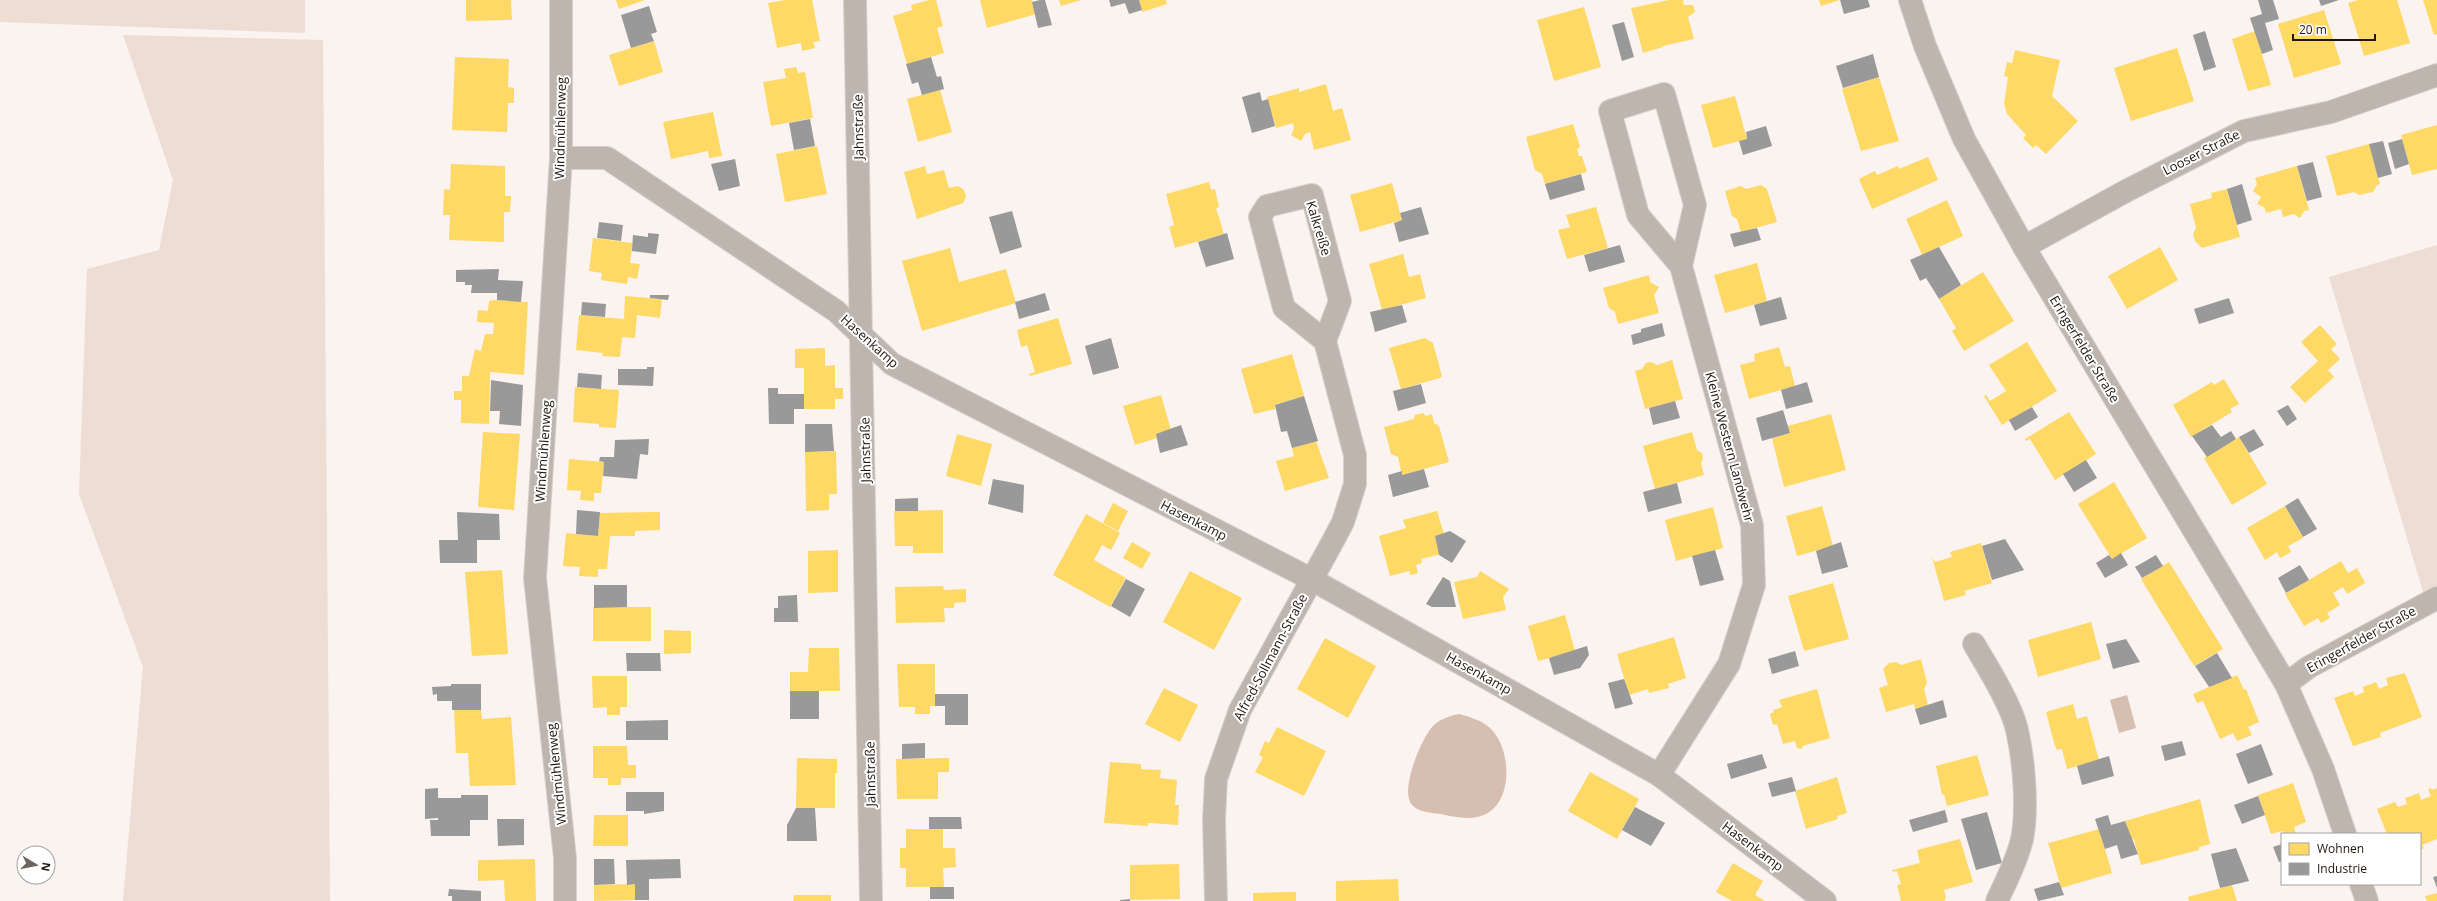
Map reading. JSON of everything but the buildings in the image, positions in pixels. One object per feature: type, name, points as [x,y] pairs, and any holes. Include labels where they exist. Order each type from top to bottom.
[{"type":"street","name":"Windmühlenweg","points":[[561,0],[561,158],[535,578],[565,858],[565,901]]},
{"type":"street","name":"Jahnstraße","points":[[856,0],[872,901]]},
{"type":"street","name":"Eringerfelder Straße","points":[[1910,0],[1925,46],[1964,139],[2024,247],[2286,684],[2323,769],[2345,833]]},
{"type":"street","name":"Looser Straße","points":[[2024,247],[2126,191],[2244,131],[2331,112],[2437,75]]},
{"type":"street","name":"Kleine Western Landwehr","points":[[1659,775],[1729,664],[1754,586],[1752,525],[1681,266],[1638,215],[1610,111],[1664,94],[1695,205],[1681,266]]},
{"type":"street","name":"Hasenkamp","points":[[561,158],[607,158],[836,311],[892,364],[1311,579],[1659,775],[1825,901]]},
{"type":"street","name":"Kalkreiße","points":[[1312,196],[1340,301],[1325,341],[1284,308],[1260,217],[1267,206],[1312,196]]},
{"type":"street","points":[[1311,579],[1343,522],[1355,484],[1355,455],[1325,341]]},
{"type":"street","name":"Alfred-Sollmann-Straße","points":[[1216,901],[1214,820],[1216,779],[1240,710],[1311,579]]},
{"type":"street","name":"Eringerfelder Straße","points":[[2286,684],[2309,667],[2437,598]]},
{"type":"street","points":[[1974,644],[1996,682],[2017,729],[2026,807],[2022,839],[2012,870],[1997,901]]},
{"type":"street","points":[[2361,885],[2367,901]]},
{"type":"shaded area","points":[[0,0],[305,0],[305,33],[0,22]]},
{"type":"shaded area","points":[[123,35],[323,40],[330,901],[123,901],[143,667],[79,494],[87,269],[159,250],[173,180]]},
{"type":"shaded area","points":[[2437,245],[2437,588],[2424,595],[2329,277]]},
{"type":"shaded area","points":[[2127,695],[2136,728],[2119,733],[2110,700]]},
{"type":"shaded area","points":[[1459,714],[1479,721],[1490,728],[1502,747],[1505,760],[1505,786],[1495,807],[1486,814],[1469,818],[1421,811],[1412,805],[1409,798],[1408,788],[1410,776],[1418,751],[1429,731],[1440,721]]}]
